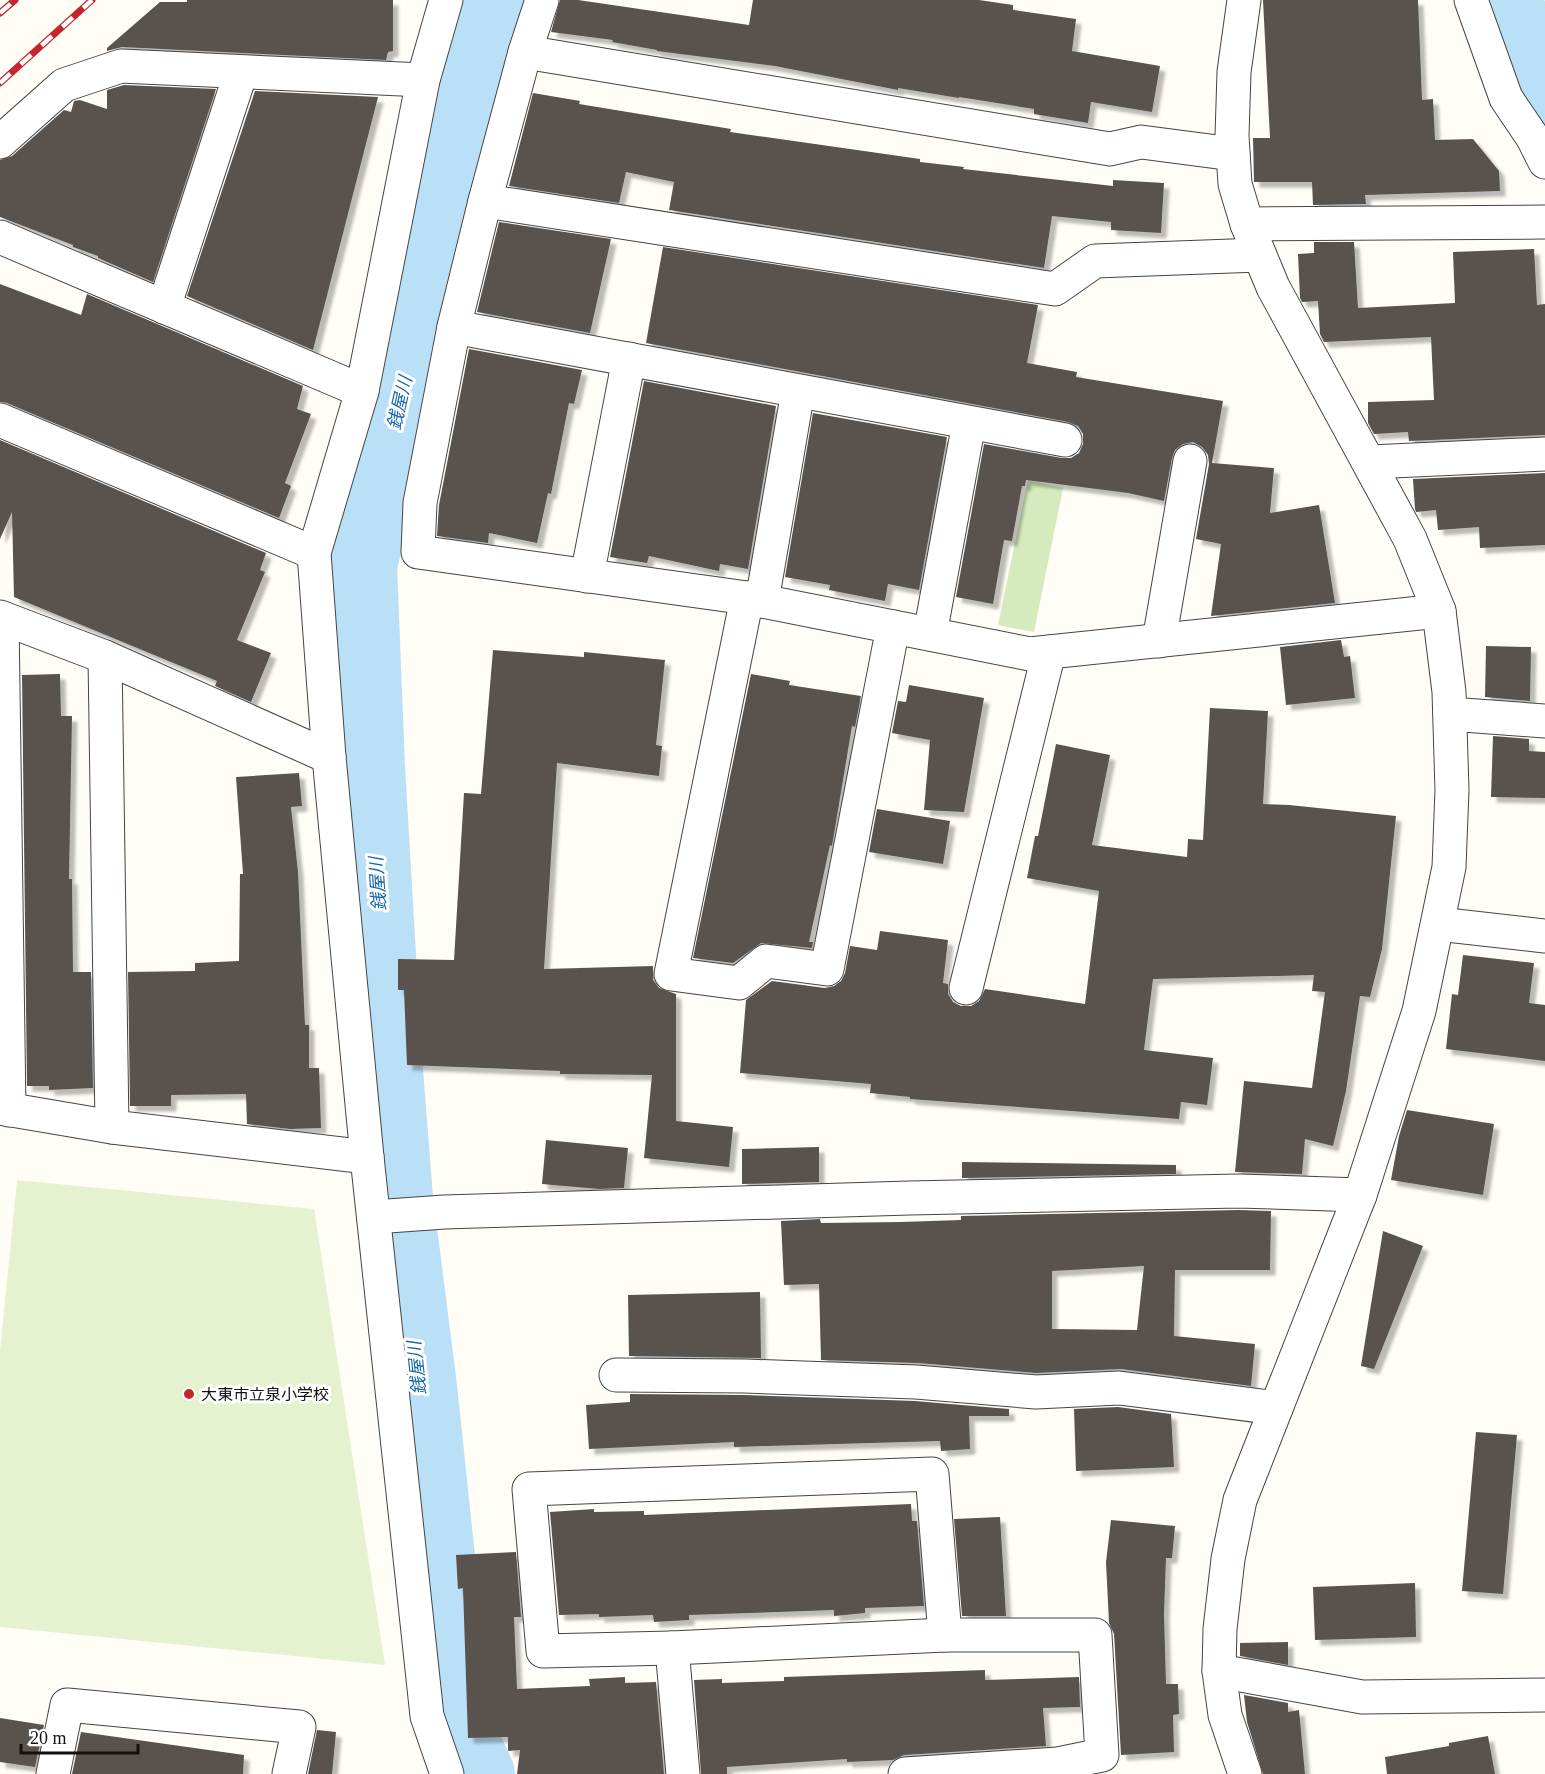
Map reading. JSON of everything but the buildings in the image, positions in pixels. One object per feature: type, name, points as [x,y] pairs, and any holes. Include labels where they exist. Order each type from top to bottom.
[{"type":"street","points":[[446,0],[423,80],[362,391],[314,553],[329,756],[367,1157],[427,1716],[447,1774]]},
{"type":"street","points":[[542,0],[525,52],[454,327],[420,503],[418,552],[754,600],[1030,654],[1439,611]]},
{"type":"street","points":[[1242,0],[1234,72],[1235,184],[1247,224],[1273,287],[1410,539],[1439,611],[1450,714],[1452,790],[1449,867],[1419,1011],[1360,1195],[1240,1500],[1228,1559],[1220,1629],[1219,1671],[1225,1715],[1245,1774]]},
{"type":"street","points":[[1471,0],[1506,98],[1533,138],[1545,162]]},
{"type":"street","points":[[525,52],[1110,149],[1141,142],[1233,154]]},
{"type":"street","points":[[0,142],[64,85],[121,66],[423,80]]},
{"type":"street","points":[[164,307],[241,72]]},
{"type":"street","points":[[485,201],[1055,289],[1095,261],[1259,255]]},
{"type":"street","points":[[1247,224],[1545,222]]},
{"type":"street","points":[[0,237],[362,391]]},
{"type":"street","points":[[454,327],[1065,440]]},
{"type":"street","points":[[587,576],[628,359]]},
{"type":"street","points":[[798,391],[671,974],[739,983],[766,961],[827,969],[893,627]]},
{"type":"street","points":[[0,420],[314,553]]},
{"type":"street","points":[[930,634],[969,423]]},
{"type":"street","points":[[1370,462],[1545,454]]},
{"type":"street","points":[[1159,640],[1190,461]]},
{"type":"street","points":[[329,756],[105,657],[1,617],[4,1109],[112,1126],[367,1157]]},
{"type":"street","points":[[966,988],[1049,652]]},
{"type":"street","points":[[105,657],[112,1126]]},
{"type":"street","points":[[1450,714],[1545,721]]},
{"type":"street","points":[[1438,924],[1545,936]]},
{"type":"street","points":[[374,1217],[444,1212],[909,1198],[1238,1191],[1360,1195]]},
{"type":"street","points":[[616,1375],[744,1376],[916,1382],[1036,1392],[1119,1388],[1276,1408]]},
{"type":"street","points":[[905,1774],[1058,1764],[1088,1766],[1102,1755],[1095,1635],[945,1635],[543,1651],[529,1489],[933,1474],[945,1635]]},
{"type":"street","points":[[672,1647],[683,1774]]},
{"type":"street","points":[[1219,1671],[1362,1697],[1545,1695]]},
{"type":"street","points":[[53,1774],[67,1705],[299,1727],[289,1774]]},
{"type":"green space","points":[[1028,480],[1063,488],[1034,632],[998,625]]},
{"type":"green space","name":"大東市立泉小学校","points":[[17,1180],[314,1209],[385,1665],[0,1627],[0,1352]]},
{"type":"waterway","name":"銭屋川","points":[[480,1774],[458,1728],[422,1387],[398,1198],[387,1058],[370,768],[362,566],[494,0]]},
{"type":"waterway","points":[[1506,0],[1545,89]]},
{"type":"railway","points":[[0,13],[15,0]]},
{"type":"railway","points":[[0,83],[92,0]]},
{"type":"place","name":"大東市立泉小学校","points":[[189,1394]]}]
